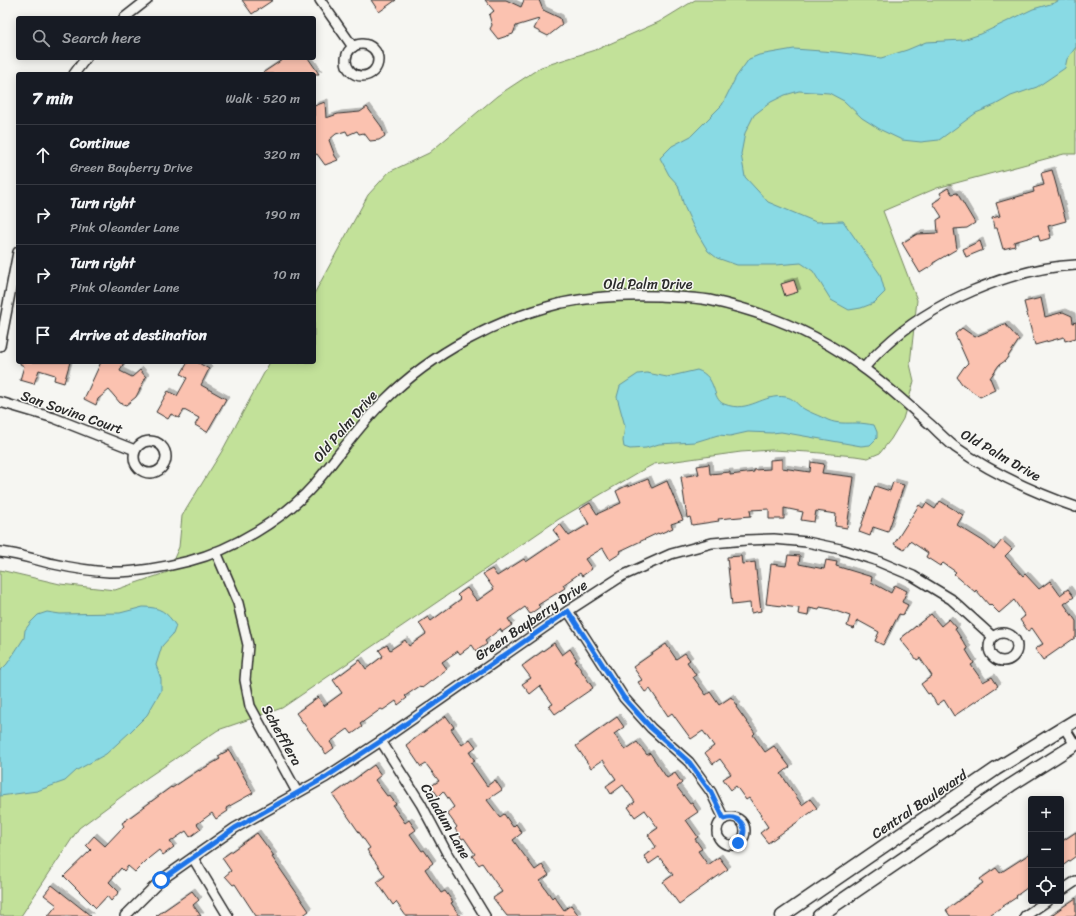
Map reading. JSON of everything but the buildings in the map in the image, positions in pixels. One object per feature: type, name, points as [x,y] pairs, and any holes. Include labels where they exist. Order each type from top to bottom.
[{"type":"street","points":[[127,16],[147,0]]},
{"type":"street","points":[[320,0],[353,47]]},
{"type":"street","points":[[76,72],[84,60]]},
{"type":"street","points":[[0,346],[16,262]]},
{"type":"street","points":[[864,368],[883,348],[910,326],[939,307],[1000,280],[1035,271],[1076,265]]},
{"type":"street","name":"Old Palm Drive","points":[[0,552],[14,553],[57,564],[111,572],[157,568],[189,561],[216,552],[252,534],[283,514],[313,486],[354,434],[387,398],[419,370],[452,348],[491,328],[563,303],[602,297],[641,295],[706,299],[743,308],[783,323],[819,339],[864,368],[953,445],[1017,484],[1076,507]]},
{"type":"street","name":"San Sovina Court","points":[[0,402],[54,418],[135,450]]},
{"type":"street","name":"Green Bayberry Drive","points":[[126,916],[161,880],[235,828],[326,777],[381,741],[568,611],[622,576],[671,554],[712,543],[774,539],[806,542],[840,549],[875,560],[913,576],[951,599],[992,637]]},
{"type":"street","name":"Old Palm Drive","points":[[0,545],[14,553]]},
{"type":"street","name":"Schefflera","points":[[216,552],[238,603],[248,645],[245,680],[250,706],[298,792]]},
{"type":"street","points":[[568,611],[624,698],[651,728],[689,762],[711,792],[724,819]]},
{"type":"street","name":"Central Boulevard","points":[[782,916],[996,769],[1076,720]]},
{"type":"street","points":[[819,916],[1010,785],[1075,744],[1064,727]]},
{"type":"street","name":"Caladum Lane","points":[[381,741],[421,804],[448,855],[485,916]]},
{"type":"street","points":[[193,858],[228,916]]},
{"type":"street","points":[[1064,889],[1076,881]]},
{"type":"street","points":[[1025,916],[1043,904]]},
{"type":"green space","points":[[695,0],[1076,0],[1076,154],[1064,154],[937,188],[883,211],[917,300],[910,364],[914,381],[903,419],[891,439],[880,453],[868,458],[772,450],[741,452],[654,464],[559,519],[282,708],[218,730],[148,777],[79,828],[21,916],[0,916],[0,570],[60,584],[115,590],[168,572],[179,547],[182,516],[222,451],[269,364],[316,364],[316,290],[368,195],[389,172],[429,153],[497,96],[541,67],[598,49],[659,22]]},
{"type":"water","points":[[1060,0],[1076,0],[1076,47],[1067,59],[1065,68],[1037,87],[1011,96],[976,113],[939,140],[921,142],[902,140],[881,130],[862,118],[844,101],[829,93],[799,91],[785,95],[771,102],[754,115],[745,133],[741,154],[745,177],[768,202],[816,222],[843,221],[880,274],[885,292],[874,303],[861,308],[849,310],[831,300],[813,271],[801,263],[737,265],[717,258],[708,251],[693,226],[684,206],[678,185],[669,175],[660,158],[672,146],[691,136],[722,105],[736,77],[749,59],[759,55],[794,49],[835,52],[881,58],[926,42],[963,40],[981,34],[1033,9]]},
{"type":"water","points":[[697,370],[704,373],[708,378],[717,398],[724,404],[741,407],[770,398],[786,397],[793,400],[807,411],[831,421],[838,423],[860,423],[874,425],[877,432],[877,438],[870,445],[861,446],[781,432],[748,432],[730,436],[718,435],[695,442],[659,444],[646,448],[630,449],[624,447],[623,441],[625,426],[617,397],[620,386],[638,374],[647,373],[667,377]]},
{"type":"water","points":[[143,607],[159,609],[169,617],[176,626],[173,634],[162,646],[156,665],[161,679],[161,691],[147,715],[106,754],[77,770],[65,781],[37,791],[0,796],[0,671],[7,664],[24,638],[25,630],[31,622],[38,615],[47,612],[60,614],[120,613]]},
{"type":"route","points":[[161,880],[235,828],[326,777],[381,741],[568,611],[624,698],[651,728],[689,762],[711,792],[724,819],[729,817],[734,818],[743,824],[744,834],[738,843]]}]
